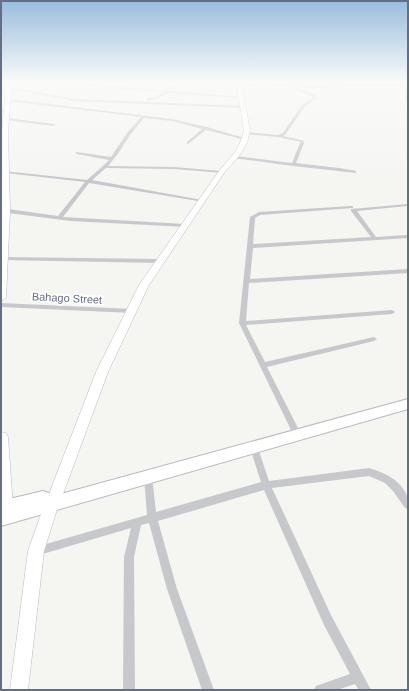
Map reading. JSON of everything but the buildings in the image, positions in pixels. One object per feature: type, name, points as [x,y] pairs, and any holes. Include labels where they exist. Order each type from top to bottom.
[{"type":"main road","points":[[54,499],[408,396]]},
{"type":"main road","points":[[3,511],[148,477],[408,404]]},
{"type":"street","points":[[1,298],[4,211],[3,130],[5,114]]},
{"type":"street","points":[[6,114],[54,125]]},
{"type":"street","points":[[137,114],[172,120],[246,136],[278,136],[302,142],[294,165]]},
{"type":"street","points":[[19,690],[36,551],[102,372],[144,285],[222,172],[235,157],[246,136],[244,114]]},
{"type":"street","points":[[278,136],[284,134],[298,114]]},
{"type":"street","points":[[59,218],[88,181],[106,167],[126,133],[144,116]]},
{"type":"street","points":[[188,143],[206,128]]},
{"type":"street","points":[[77,153],[112,159]]},
{"type":"street","points":[[235,157],[294,165],[339,168],[354,172]]},
{"type":"street","points":[[106,167],[174,168],[222,172]]},
{"type":"street","points":[[4,174],[88,181],[202,201]]},
{"type":"street","points":[[375,239],[354,210],[407,205]]},
{"type":"street","points":[[294,428],[242,323],[252,217],[255,215],[351,208]]},
{"type":"street","points":[[4,211],[59,218],[185,226]]},
{"type":"street","points":[[250,246],[406,237]]},
{"type":"street","points":[[3,255],[161,261]]},
{"type":"street","points":[[246,280],[408,271]]},
{"type":"street","name":"Bahago Street","points":[[1,305],[132,311]]},
{"type":"street","points":[[242,323],[392,312]]},
{"type":"street","points":[[263,365],[374,339]]},
{"type":"street","points":[[1,437],[3,511]]},
{"type":"street","points":[[254,448],[266,485],[328,621],[364,690]]},
{"type":"street","points":[[36,551],[266,485],[369,472],[380,474],[391,481],[408,505]]},
{"type":"street","points":[[148,477],[152,518],[172,589],[208,690]]},
{"type":"street","points":[[129,690],[129,558],[137,522]]},
{"type":"street","points":[[320,690],[357,677]]}]
